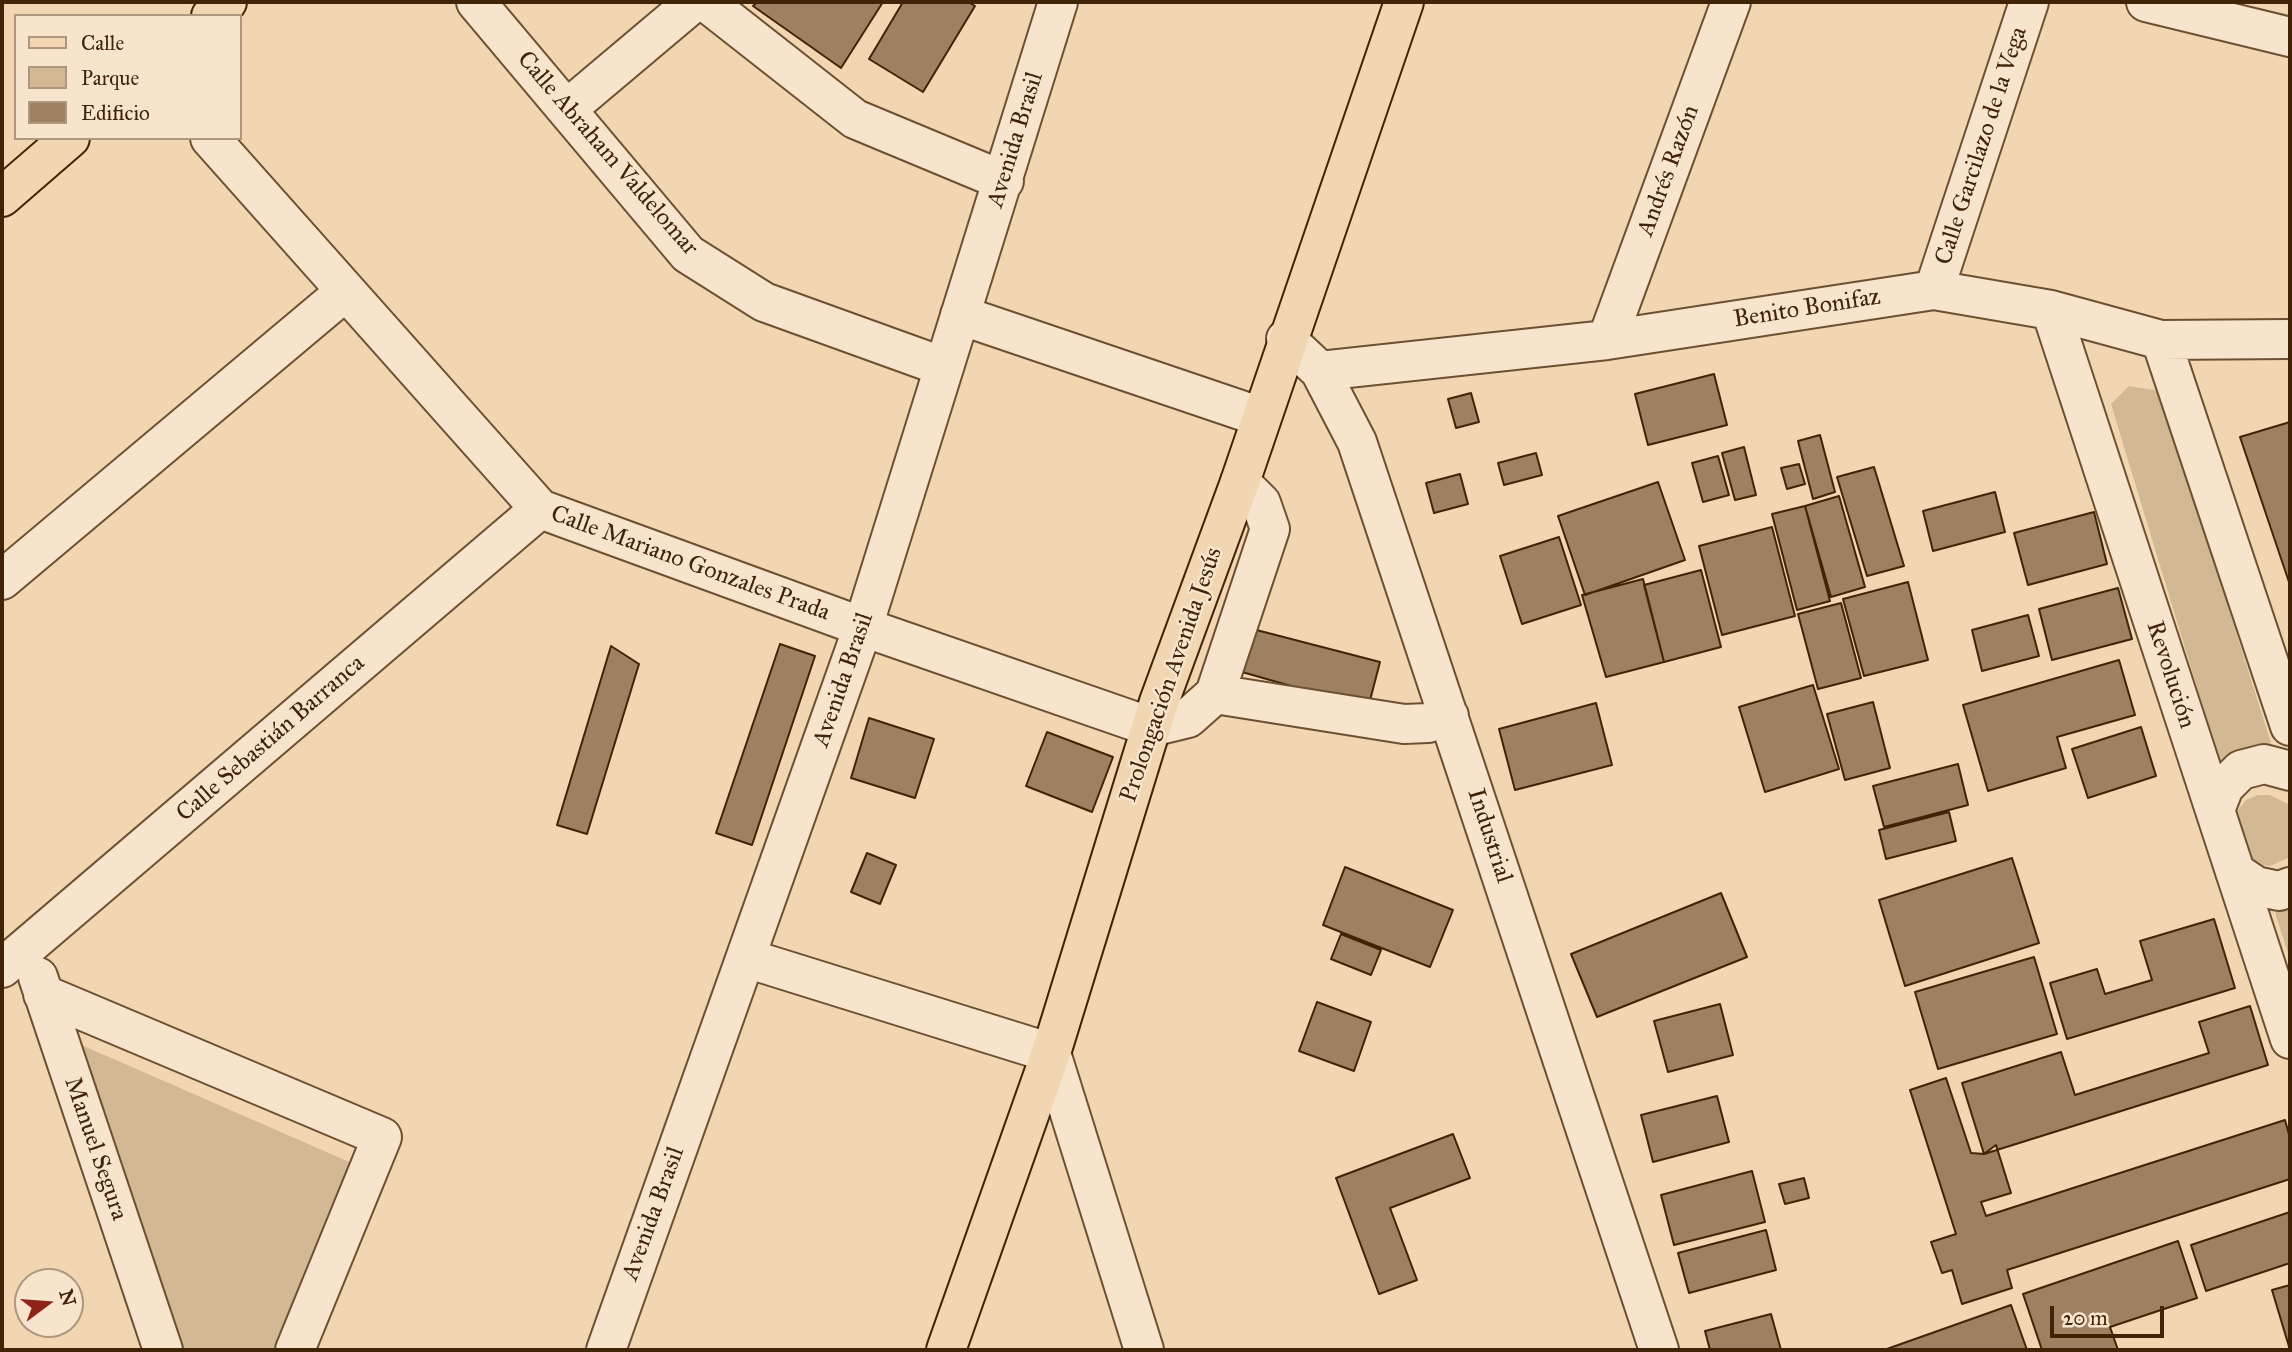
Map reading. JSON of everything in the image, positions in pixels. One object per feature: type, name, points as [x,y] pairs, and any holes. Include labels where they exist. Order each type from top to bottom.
[{"type":"main road","points":[[213,14],[227,2]]},
{"type":"main road","name":"Prolongación Avenida Jesús","points":[[946,1350],[1051,1053],[1151,727],[1240,482],[1286,339],[1404,2]]},
{"type":"main road","points":[[2,197],[68,140]]},
{"type":"street","name":"Calle Abraham Valdelomar","points":[[476,2],[688,254],[764,302],[944,367]]},
{"type":"street","points":[[566,109],[694,2]]},
{"type":"street","points":[[706,2],[855,119],[1004,181]]},
{"type":"street","name":"Avenida Brasil","points":[[606,1350],[863,627],[1058,2]]},
{"type":"street","name":"Andrés Razón","points":[[1607,340],[1731,2]]},
{"type":"street","name":"Calle Garcilazo de la Vega","points":[[1934,289],[2029,2]]},
{"type":"street","points":[[2146,2],[2290,37]]},
{"type":"street","name":"Calle Mariano Gonzales Prada","points":[[212,140],[540,509],[863,627],[1151,727]]},
{"type":"street","name":"Benito Bonifaz","points":[[1320,371],[1607,340],[1934,289],[2051,310],[2161,340],[2290,339]]},
{"type":"street","points":[[2,580],[346,291]]},
{"type":"street","name":"Revolución","points":[[2051,310],[2290,1039]]},
{"type":"street","points":[[960,315],[1261,417]]},
{"type":"street","name":"Industrial","points":[[1286,339],[1320,371],[1357,442],[1659,1350]]},
{"type":"street","points":[[2161,340],[2290,726]]},
{"type":"street","points":[[1151,727],[1188,718],[1215,694],[1270,529],[1261,503],[1240,482]]},
{"type":"street","name":"Calle Sebastián Barranca","points":[[15,957],[540,509]]},
{"type":"street","points":[[1215,694],[1404,724],[1428,723],[1449,716]]},
{"type":"street","points":[[2215,810],[2224,787],[2241,770],[2264,764],[2290,771]]},
{"type":"street","points":[[2235,872],[2256,886],[2279,891],[2290,887]]},
{"type":"street","name":"Manuel Segura","points":[[15,957],[43,994],[163,1350]]},
{"type":"street","points":[[746,958],[1051,1053],[1144,1350]]},
{"type":"street","points":[[43,994],[382,1138],[295,1350]]},
{"type":"green space","points":[[2129,386],[2160,391],[2271,743],[2250,759],[2219,760],[2111,404]]},
{"type":"green space","points":[[2258,795],[2270,795],[2290,805],[2290,857],[2270,866],[2248,862],[2231,819],[2246,800]]},
{"type":"green space","points":[[2290,898],[2290,959],[2275,913]]},
{"type":"green space","points":[[70,1040],[354,1164],[273,1350],[178,1350]]},
{"type":"building","points":[[757,2],[883,2],[841,68],[753,6]]},
{"type":"building","points":[[903,2],[968,2],[975,6],[923,92],[869,59]]},
{"type":"building","points":[[1714,374],[1727,425],[1648,445],[1635,394]]},
{"type":"building","points":[[1471,393],[1479,422],[1456,428],[1448,399]]},
{"type":"building","points":[[2290,422],[2290,585],[2240,437]]},
{"type":"building","points":[[1820,435],[1835,492],[1813,499],[1798,441]]},
{"type":"building","points":[[1744,447],[1756,495],[1735,500],[1722,453]]},
{"type":"building","points":[[1536,453],[1542,475],[1504,485],[1498,463]]},
{"type":"building","points":[[1718,456],[1729,495],[1703,502],[1692,463]]},
{"type":"building","points":[[1799,464],[1805,484],[1787,489],[1781,468]]},
{"type":"building","points":[[1874,467],[1904,566],[1867,576],[1837,477]]},
{"type":"building","points":[[1460,474],[1468,504],[1434,513],[1426,483]]},
{"type":"building","points":[[1658,482],[1685,560],[1585,595],[1558,516]]},
{"type":"building","points":[[1995,492],[2005,532],[1933,551],[1923,511]]},
{"type":"building","points":[[1839,496],[1865,587],[1831,597],[1805,506]]},
{"type":"building","points":[[1805,506],[1830,601],[1797,610],[1772,514]]},
{"type":"building","points":[[2094,512],[2107,564],[2028,585],[2014,533]]},
{"type":"building","points":[[1772,527],[1795,616],[1722,635],[1699,546]]},
{"type":"building","points":[[1559,537],[1581,605],[1522,624],[1500,556]]},
{"type":"building","points":[[1701,570],[1721,647],[1664,662],[1644,585]]},
{"type":"building","points":[[1643,579],[1664,662],[1606,677],[1582,595]]},
{"type":"building","points":[[1908,582],[1928,660],[1864,676],[1843,599]]},
{"type":"building","points":[[2118,588],[2132,639],[2052,660],[2039,609]]},
{"type":"building","points":[[1841,603],[1861,678],[1818,689],[1798,614]]},
{"type":"building","points":[[2028,615],[2039,656],[1982,671],[1972,630]]},
{"type":"building","points":[[1241,626],[1380,662],[1368,708],[1228,668]]},
{"type":"building","points":[[780,644],[815,656],[752,845],[716,833]]},
{"type":"building","points":[[611,646],[639,664],[587,834],[557,825]]},
{"type":"building","points":[[2119,660],[2135,715],[2057,737],[2066,768],[1988,791],[1963,705]]},
{"type":"building","points":[[1813,685],[1839,769],[1765,792],[1739,707]]},
{"type":"building","points":[[1873,702],[1890,768],[1845,780],[1827,714]]},
{"type":"building","points":[[1596,703],[1612,765],[1515,790],[1499,729]]},
{"type":"building","points":[[869,718],[934,739],[915,798],[851,778]]},
{"type":"building","points":[[2141,727],[2156,776],[2088,798],[2072,749]]},
{"type":"building","points":[[1047,732],[1113,757],[1092,812],[1026,786]]},
{"type":"building","points":[[1958,764],[1968,805],[1884,827],[1873,786]]},
{"type":"building","points":[[1949,812],[1956,841],[1886,859],[1879,830]]},
{"type":"building","points":[[867,853],[896,865],[880,904],[851,892]]},
{"type":"building","points":[[2012,858],[2039,943],[1905,986],[1879,900]]},
{"type":"building","points":[[1345,867],[1453,910],[1430,967],[1323,925]]},
{"type":"building","points":[[1721,893],[1747,957],[1597,1017],[1571,954]]},
{"type":"building","points":[[2214,919],[2235,988],[2067,1039],[2050,983],[2097,969],[2105,994],[2152,980],[2140,941]]},
{"type":"building","points":[[1341,934],[1381,950],[1371,975],[1331,959]]},
{"type":"building","points":[[2034,957],[2057,1034],[1938,1069],[1915,992]]},
{"type":"building","points":[[1317,1002],[1371,1022],[1354,1071],[1299,1051]]},
{"type":"building","points":[[1720,1004],[1733,1055],[1668,1072],[1654,1021]]},
{"type":"building","points":[[2250,1006],[2268,1065],[1984,1154],[1962,1083],[2061,1052],[2075,1095],[2209,1053],[2199,1022]]},
{"type":"building","points":[[1946,1078],[1971,1153],[1984,1154],[1996,1145],[2011,1193],[1981,1202],[1986,1216],[2285,1120],[2290,1138],[2290,1179],[2007,1270],[2012,1288],[1962,1304],[1952,1270],[1942,1273],[1931,1242],[1956,1234],[1910,1090]]},
{"type":"building","points":[[1717,1096],[1729,1142],[1653,1162],[1641,1115]]},
{"type":"building","points":[[1453,1134],[1470,1178],[1390,1208],[1417,1280],[1379,1294],[1336,1178]]},
{"type":"building","points":[[1752,1171],[1765,1222],[1674,1245],[1661,1195]]},
{"type":"building","points":[[1804,1178],[1809,1198],[1785,1204],[1779,1184]]},
{"type":"building","points":[[2290,1212],[2290,1263],[2206,1291],[2191,1245]]},
{"type":"building","points":[[1766,1230],[1776,1270],[1689,1293],[1678,1253]]},
{"type":"building","points":[[2178,1241],[2197,1298],[2110,1327],[2118,1350],[2042,1350],[2023,1294]]},
{"type":"building","points":[[2290,1285],[2290,1350],[2272,1290]]},
{"type":"building","points":[[2011,1305],[2027,1350],[1884,1350]]},
{"type":"building","points":[[1771,1314],[1781,1350],[1710,1350],[1705,1331]]}]
